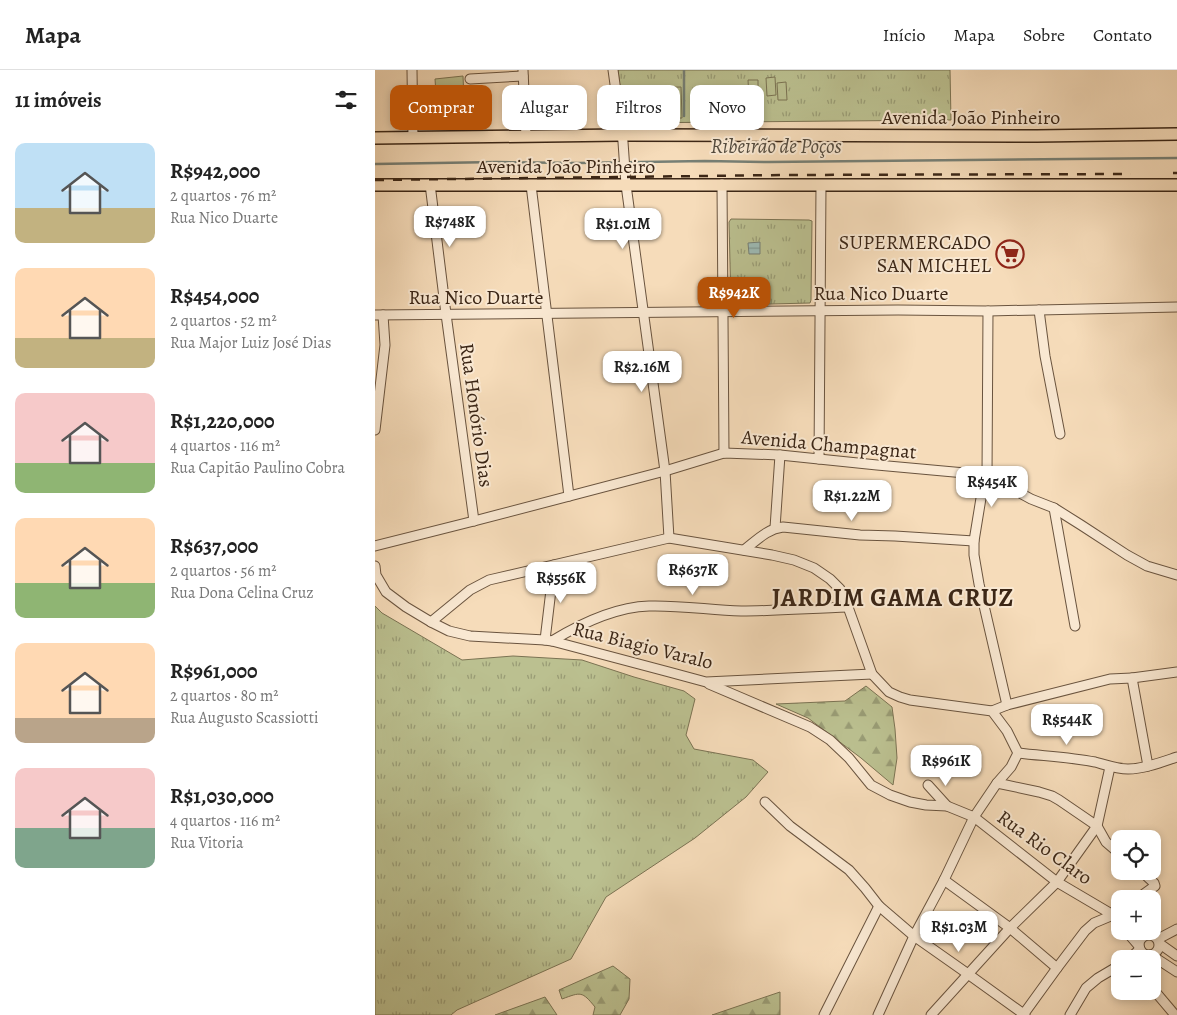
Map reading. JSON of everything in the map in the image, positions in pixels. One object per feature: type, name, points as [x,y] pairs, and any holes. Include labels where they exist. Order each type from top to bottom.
[{"type":"main road","name":"Avenida João Pinheiro","points":[[375,138],[621,135],[1046,136],[1177,134]]},
{"type":"main road","name":"Avenida João Pinheiro","points":[[375,185],[1177,184]]},
{"type":"street","points":[[412,70],[413,138]]},
{"type":"street","points":[[613,70],[624,170],[665,471],[669,538]]},
{"type":"street","points":[[471,78],[523,73],[526,136]]},
{"type":"street","name":"Rua Honório Dias","points":[[431,184],[446,314],[474,521]]},
{"type":"street","points":[[722,184],[724,453]]},
{"type":"street","points":[[531,185],[569,496]]},
{"type":"street","points":[[819,459],[821,185]]},
{"type":"street","name":"Rua Nico Duarte","points":[[379,315],[722,311],[988,311],[1177,307]]},
{"type":"street","points":[[1039,310],[1045,356],[1060,434]]},
{"type":"street","points":[[988,311],[987,475],[983,486],[974,541],[974,555],[1007,705]]},
{"type":"street","points":[[375,430],[385,345],[379,315]]},
{"type":"street","name":"Avenida Champagnat","points":[[375,546],[665,471],[724,453],[779,455],[987,475],[1054,508],[1147,566],[1177,575]]},
{"type":"street","points":[[775,528],[779,455]]},
{"type":"street","points":[[1054,508],[1075,626]]},
{"type":"street","points":[[744,550],[766,532],[783,527],[860,535],[974,541]]},
{"type":"street","points":[[431,622],[470,590],[489,580],[669,538],[794,560],[814,568],[830,579],[840,589],[873,674],[882,686],[899,697],[993,711],[1007,705],[1110,679],[1177,672]]},
{"type":"street","points":[[549,641],[554,565]]},
{"type":"street","name":"Rua Biagio Varalo","points":[[375,566],[376,575],[386,592],[406,607],[449,631],[470,636],[549,641],[706,682],[873,674]]},
{"type":"street","points":[[549,641],[599,618],[626,609],[647,606],[742,611],[848,607]]},
{"type":"street","points":[[1132,678],[1147,766]]},
{"type":"street","points":[[706,682],[811,727],[830,740],[849,758],[871,785],[890,795],[909,802],[947,806]]},
{"type":"street","points":[[993,711],[1007,731],[1018,753]]},
{"type":"street","points":[[1018,753],[1096,762],[1110,767],[1129,769],[1177,757]]},
{"type":"street","points":[[878,1015],[914,936],[944,880],[974,816],[997,783],[1011,767],[1018,753]]},
{"type":"street","points":[[931,1015],[1010,928],[1057,882],[1097,826],[1110,767]]},
{"type":"street","points":[[997,783],[1052,796],[1097,826],[1106,842],[1111,846]]},
{"type":"street","points":[[928,785],[947,806]]},
{"type":"street","points":[[765,802],[790,826],[849,870],[879,906],[914,936],[1024,1015],[1088,928],[1111,915]]},
{"type":"street","name":"Rua Rio Claro","points":[[947,806],[974,816],[1057,882],[1111,910]]},
{"type":"street","points":[[944,880],[1010,928],[1057,968]]},
{"type":"street","points":[[1150,890],[1154,887],[1154,883],[1151,880]]},
{"type":"street","points":[[826,1014],[879,906]]},
{"type":"street","points":[[1157,950],[1159,942],[1177,929]]},
{"type":"street","points":[[1134,940],[1142,950]]},
{"type":"street","points":[[1137,950],[1140,947],[1141,940]]},
{"type":"street","points":[[1159,942],[1177,956]]},
{"type":"street","points":[[1161,962],[1177,972]]},
{"type":"street","points":[[1070,1015],[1086,988],[1111,970]]},
{"type":"street","points":[[1161,998],[1175,1015]]},
{"type":"green space","points":[[618,70],[950,70],[951,120],[764,122],[764,85],[690,85],[690,122],[680,122],[680,85],[620,85]]},
{"type":"green space","points":[[463,76],[463,85],[435,85],[435,79]]},
{"type":"green space","points":[[775,77],[776,95],[767,96],[766,78]]},
{"type":"green space","points":[[748,80],[758,80],[758,85],[748,85]]},
{"type":"green space","points":[[786,82],[787,100],[778,100],[777,83]]},
{"type":"green space","points":[[681,87],[682,118],[680,118]]},
{"type":"green space","points":[[731,219],[812,221],[810,303],[732,305],[729,222]]},
{"type":"green space","points":[[375,606],[382,613],[462,660],[513,656],[582,660],[684,691],[695,699],[686,735],[694,749],[753,760],[768,772],[746,797],[695,838],[606,897],[571,959],[457,1010],[451,1015],[375,1015]]},
{"type":"green space","points":[[866,686],[892,707],[897,758],[893,785],[808,718],[776,704],[845,701]]},
{"type":"green space","points":[[613,966],[630,979],[629,999],[620,1015],[593,1015],[595,1007],[581,994],[562,999],[559,990]]},
{"type":"green space","points":[[780,992],[780,1015],[712,1015]]},
{"type":"green space","points":[[545,997],[557,1015],[495,1015]]},
{"type":"water","points":[[760,242],[760,254],[749,254],[748,243]]},
{"type":"waterway","points":[[684,70],[684,116]]},
{"type":"waterway","name":"Ribeirão de Poços","points":[[375,164],[1177,158]]},
{"type":"railway","points":[[375,180],[782,175],[1131,174]]},
{"type":"place","name":"SUPERMERCADO SAN MICHEL","points":[[1010,254]]},
{"type":"district","name":"JARDIM GAMA CRUZ","points":[[893,597]]}]
